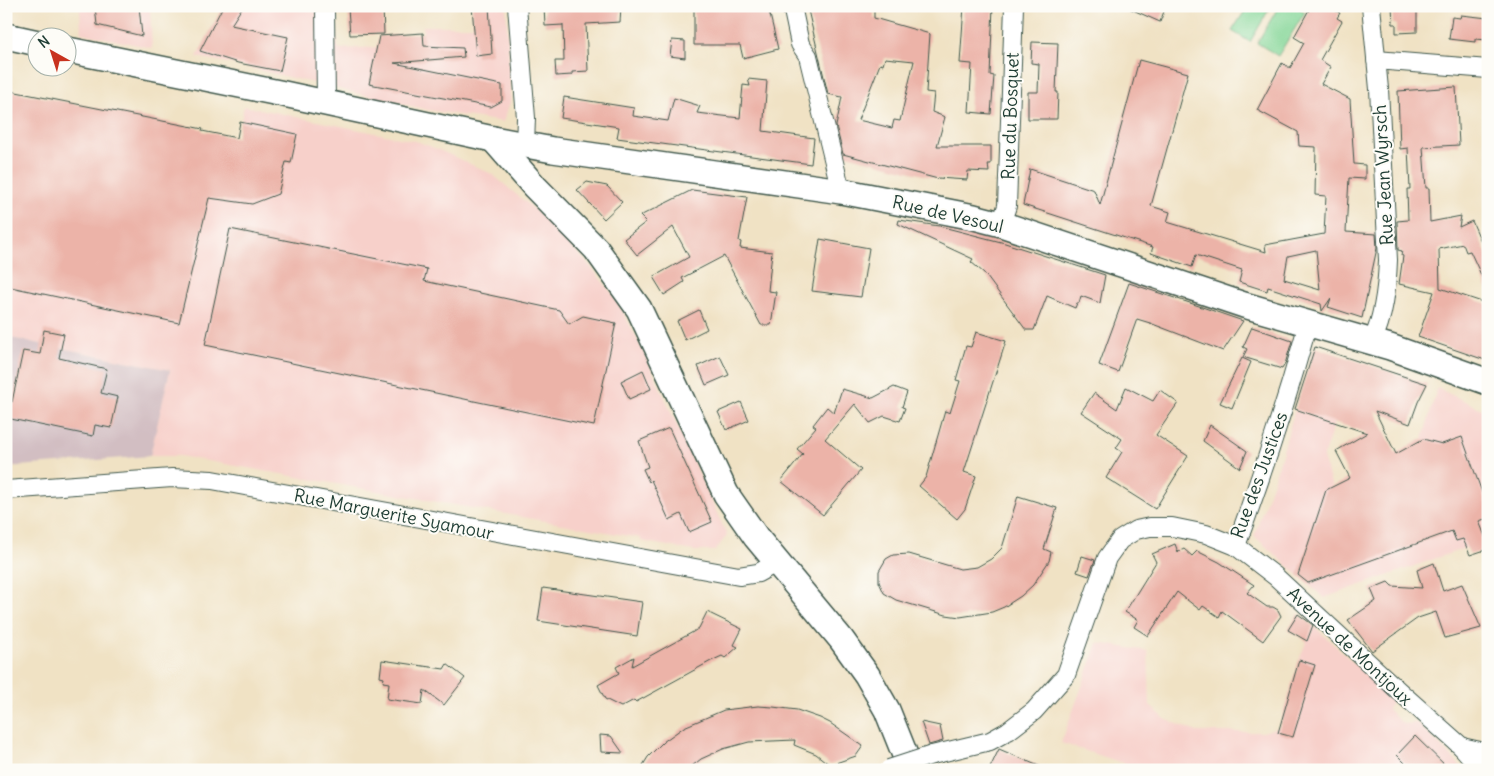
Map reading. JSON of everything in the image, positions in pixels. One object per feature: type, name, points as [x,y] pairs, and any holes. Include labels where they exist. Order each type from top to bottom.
[{"type":"main road","points":[[6,36],[28,41]]},
{"type":"main road","name":"Rue de Vesoul","points":[[78,52],[525,145],[841,191],[974,217],[1002,224],[1244,305],[1381,345],[1488,382]]},
{"type":"main road","points":[[493,139],[596,248],[639,308],[726,494],[776,563],[841,639],[867,675],[887,710],[911,770]]},
{"type":"main road","name":"Rue de Vesoul","points":[[1381,345],[1488,400]]},
{"type":"street","points":[[324,6],[326,103]]},
{"type":"street","points":[[517,6],[526,118],[525,145]]},
{"type":"street","points":[[792,6],[800,44],[808,56],[841,191]]},
{"type":"street","name":"Rue du Bosquet","points":[[1002,224],[1007,206],[1014,6]]},
{"type":"street","name":"Rue Jean Wyrsch","points":[[1371,6],[1388,260],[1387,286],[1379,327],[1381,345]]},
{"type":"street","points":[[1376,60],[1488,69]]},
{"type":"street","name":"Rue des Justices","points":[[888,769],[932,755],[990,741],[1008,731],[1034,711],[1066,675],[1106,558],[1120,540],[1136,530],[1150,527],[1172,527],[1206,534],[1236,546],[1258,485],[1308,324]]},
{"type":"street","name":"Rue Marguerite Syamour","points":[[6,490],[194,478],[739,576],[758,572],[776,563]]},
{"type":"street","name":"Avenue de Montjoux","points":[[1236,546],[1275,576],[1462,747],[1482,770]]},
{"type":"street","points":[[1462,747],[1488,751]]},
{"type":"shaded area","points":[[80,6],[150,6],[152,48],[81,33]]},
{"type":"shaded area","points":[[223,6],[335,6],[338,49],[423,45],[423,26],[473,26],[472,6],[506,6],[511,100],[503,122],[428,110],[197,57]]},
{"type":"shaded area","points":[[244,106],[419,142],[492,174],[542,216],[590,266],[615,297],[643,350],[727,535],[715,551],[694,551],[641,541],[640,538],[180,456],[150,456],[170,370],[6,337],[6,156],[225,201]]},
{"type":"shaded area","points":[[6,337],[170,370],[150,456],[6,467]]},
{"type":"shaded area","points":[[1437,388],[1488,412],[1488,540],[1324,598],[1254,536],[1281,458],[1295,409],[1335,422],[1323,457],[1332,487],[1423,439]]},
{"type":"shaded area","points":[[1313,625],[1393,700],[1388,709],[1403,724],[1417,723],[1465,770],[1145,770],[1061,743],[1098,643],[1148,651],[1150,705],[1165,719],[1197,732],[1263,732],[1279,727],[1299,660]]},
{"type":"green space","points":[[1248,6],[1271,6],[1250,42],[1232,31]]},
{"type":"green space","points":[[1279,6],[1295,6],[1305,12],[1278,56],[1257,43]]},
{"type":"building","points":[[95,6],[139,6],[142,36],[97,25]]},
{"type":"building","points":[[223,6],[243,6],[231,25],[288,37],[280,71],[238,63],[200,51]]},
{"type":"building","points":[[472,6],[489,6],[492,54],[476,56]]},
{"type":"building","points":[[544,6],[621,6],[620,22],[586,24],[588,71],[556,76],[555,61],[564,61],[563,25],[545,26]]},
{"type":"building","points":[[731,6],[768,6],[778,49],[743,58],[740,45],[694,45],[694,8],[731,8]]},
{"type":"building","points":[[807,6],[874,6],[874,18],[930,34],[926,92],[934,93],[932,112],[945,117],[937,146],[991,146],[991,164],[988,164],[989,172],[968,171],[967,180],[938,179],[843,154],[836,126],[842,97],[828,94]],"holes":[[[885,58],[914,61],[900,121],[894,120],[892,128],[858,120],[880,64],[883,65]]]},
{"type":"building","points":[[964,6],[993,6],[990,75],[994,76],[991,114],[969,112],[972,64],[960,63]]},
{"type":"building","points":[[1124,6],[1166,6],[1160,22]]},
{"type":"building","points":[[1311,6],[1327,6],[1340,13],[1337,18],[1342,21],[1320,60],[1331,67],[1321,84],[1350,99],[1354,164],[1365,165],[1365,179],[1349,178],[1346,232],[1376,234],[1377,248],[1362,318],[1328,307],[1331,298],[1322,311],[1321,304],[1268,287],[1267,291],[1239,282],[1242,270],[1196,255],[1192,267],[1151,253],[1153,247],[1023,205],[1030,169],[1094,190],[1100,205],[1139,60],[1188,73],[1151,206],[1170,212],[1167,222],[1266,252],[1265,245],[1324,234],[1326,196],[1315,195],[1316,147],[1299,146],[1298,132],[1257,110],[1282,63],[1290,68],[1304,43],[1294,37]],"holes":[[[1316,250],[1320,290],[1284,279],[1288,256]]]},
{"type":"building","points":[[1392,6],[1417,6],[1417,32],[1396,33],[1396,24],[1393,24]]},
{"type":"building","points":[[383,7],[384,34],[350,35],[348,8]]},
{"type":"building","points":[[1461,15],[1488,18],[1488,40],[1475,39],[1475,42],[1449,39],[1452,17],[1460,18]]},
{"type":"building","points":[[423,33],[424,46],[463,48],[464,57],[394,63],[502,85],[502,101],[491,107],[369,84],[379,36]]},
{"type":"building","points":[[672,40],[685,41],[685,58],[670,56]]},
{"type":"building","points":[[1032,42],[1058,43],[1057,119],[1028,119],[1028,92],[1038,92],[1039,64],[1031,63]]},
{"type":"building","points":[[748,79],[767,81],[763,131],[814,138],[811,164],[617,138],[619,127],[561,118],[564,97],[634,108],[633,116],[668,121],[674,98],[700,106],[697,113],[740,118],[743,85],[750,86]]},
{"type":"building","points":[[1456,87],[1459,145],[1423,147],[1426,188],[1429,188],[1430,222],[1461,216],[1459,227],[1472,221],[1488,257],[1488,290],[1470,251],[1466,252],[1463,244],[1439,249],[1440,288],[1488,304],[1488,361],[1418,337],[1434,292],[1399,284],[1403,256],[1401,255],[1402,251],[1398,250],[1397,221],[1408,220],[1407,189],[1410,189],[1408,148],[1400,149],[1398,91]]},
{"type":"building","points":[[6,90],[203,129],[202,131],[237,138],[240,122],[297,134],[291,163],[286,162],[278,194],[252,204],[209,198],[179,323],[6,286]]},
{"type":"building","points":[[587,182],[607,186],[622,202],[604,219],[577,190]]},
{"type":"building","points":[[692,190],[747,197],[739,241],[741,242],[740,248],[772,252],[768,291],[776,292],[771,325],[761,325],[724,256],[682,278],[684,282],[664,295],[653,277],[689,257],[673,227],[637,255],[624,239],[646,222],[640,216]]},
{"type":"building","points":[[899,220],[939,226],[1005,243],[1105,275],[1100,303],[1081,296],[1075,308],[1047,296],[1034,330],[1026,330],[984,273],[971,262],[973,259],[898,224]]},
{"type":"building","points":[[230,229],[427,269],[424,281],[559,310],[569,324],[583,316],[616,323],[594,426],[205,345]]},
{"type":"building","points":[[820,239],[869,248],[861,297],[812,291]]},
{"type":"building","points":[[1129,283],[1243,321],[1223,351],[1137,319],[1118,372],[1099,365]]},
{"type":"building","points":[[699,310],[707,329],[685,340],[677,321]]},
{"type":"building","points":[[1252,327],[1292,341],[1282,369],[1243,357],[1247,349],[1243,347]]},
{"type":"building","points":[[44,330],[64,334],[59,358],[107,369],[101,393],[118,397],[111,428],[95,425],[93,436],[6,418],[6,400],[12,402],[23,351],[40,354]]},
{"type":"building","points":[[976,332],[1006,341],[964,472],[976,476],[965,509],[957,519],[919,486],[926,477],[945,411],[950,413],[960,381],[956,380],[966,346],[971,347]]},
{"type":"building","points":[[1315,347],[1427,384],[1410,424],[1375,411],[1396,454],[1423,439],[1442,444],[1462,437],[1488,509],[1488,518],[1479,521],[1488,544],[1488,549],[1470,555],[1463,539],[1456,541],[1452,531],[1308,583],[1298,575],[1326,490],[1350,478],[1336,451],[1367,433],[1295,409]]},
{"type":"building","points":[[720,356],[729,375],[706,385],[698,366]]},
{"type":"building","points":[[1242,358],[1251,362],[1232,408],[1220,403]]},
{"type":"building","points":[[643,370],[651,389],[629,399],[621,381]]},
{"type":"building","points":[[894,387],[907,392],[902,407],[905,408],[900,421],[884,416],[870,423],[855,404],[825,439],[861,470],[823,515],[781,481],[803,454],[797,449],[816,427],[813,425],[827,407],[834,413],[842,389],[873,398]]},
{"type":"building","points":[[1126,387],[1153,401],[1160,390],[1178,403],[1156,435],[1188,456],[1155,509],[1106,478],[1122,452],[1116,448],[1122,439],[1081,412],[1094,393],[1117,409]]},
{"type":"building","points":[[741,402],[749,420],[726,430],[718,412]]},
{"type":"building","points":[[1210,425],[1247,451],[1240,468],[1203,441]]},
{"type":"building","points":[[669,428],[712,522],[689,532],[681,514],[669,520],[651,480],[649,482],[643,469],[648,467],[639,441]]},
{"type":"building","points":[[1018,496],[1057,508],[1044,549],[1051,552],[1049,561],[1033,585],[1021,596],[992,612],[960,617],[946,615],[896,600],[884,593],[879,582],[879,571],[886,559],[893,555],[909,554],[960,569],[977,567],[991,559],[1002,548]]},
{"type":"building","points":[[1175,544],[1178,552],[1184,549],[1192,556],[1197,551],[1219,562],[1254,585],[1247,593],[1267,607],[1273,607],[1278,610],[1281,616],[1263,641],[1222,611],[1219,617],[1203,606],[1200,610],[1177,592],[1148,636],[1134,627],[1138,620],[1125,612],[1156,562],[1152,554]]},
{"type":"building","points":[[1082,556],[1095,560],[1089,576],[1077,572]]},
{"type":"building","points":[[1434,563],[1443,591],[1462,584],[1481,628],[1445,638],[1436,612],[1418,618],[1372,651],[1348,620],[1376,601],[1371,589],[1388,582],[1392,586],[1422,588],[1417,570]]},
{"type":"building","points":[[543,588],[642,602],[637,636],[538,621]]},
{"type":"building","points":[[707,612],[742,629],[734,645],[738,647],[725,658],[722,656],[711,661],[636,702],[634,700],[621,707],[605,699],[598,685],[619,673],[616,667],[634,657],[632,666],[693,632],[699,628]]},
{"type":"building","points":[[1298,614],[1313,625],[1307,641],[1288,630]]},
{"type":"building","points":[[382,660],[444,669],[447,664],[465,678],[444,705],[424,690],[422,704],[387,699],[389,683],[383,682],[384,678],[380,677]]},
{"type":"building","points":[[1299,660],[1315,665],[1293,737],[1278,733]]},
{"type":"building","points":[[758,706],[797,710],[820,718],[863,746],[856,756],[830,765],[816,754],[794,745],[795,740],[749,742],[723,749],[701,759],[687,770],[640,770],[648,757],[663,742],[684,727],[724,710]]},
{"type":"building","points":[[921,722],[940,726],[943,741],[929,745]]},
{"type":"building","points":[[600,735],[611,736],[623,753],[601,752]]},
{"type":"building","points":[[1415,736],[1450,770],[1412,770],[1397,755]]},
{"type":"building","points":[[999,749],[1048,770],[989,770]]}]
